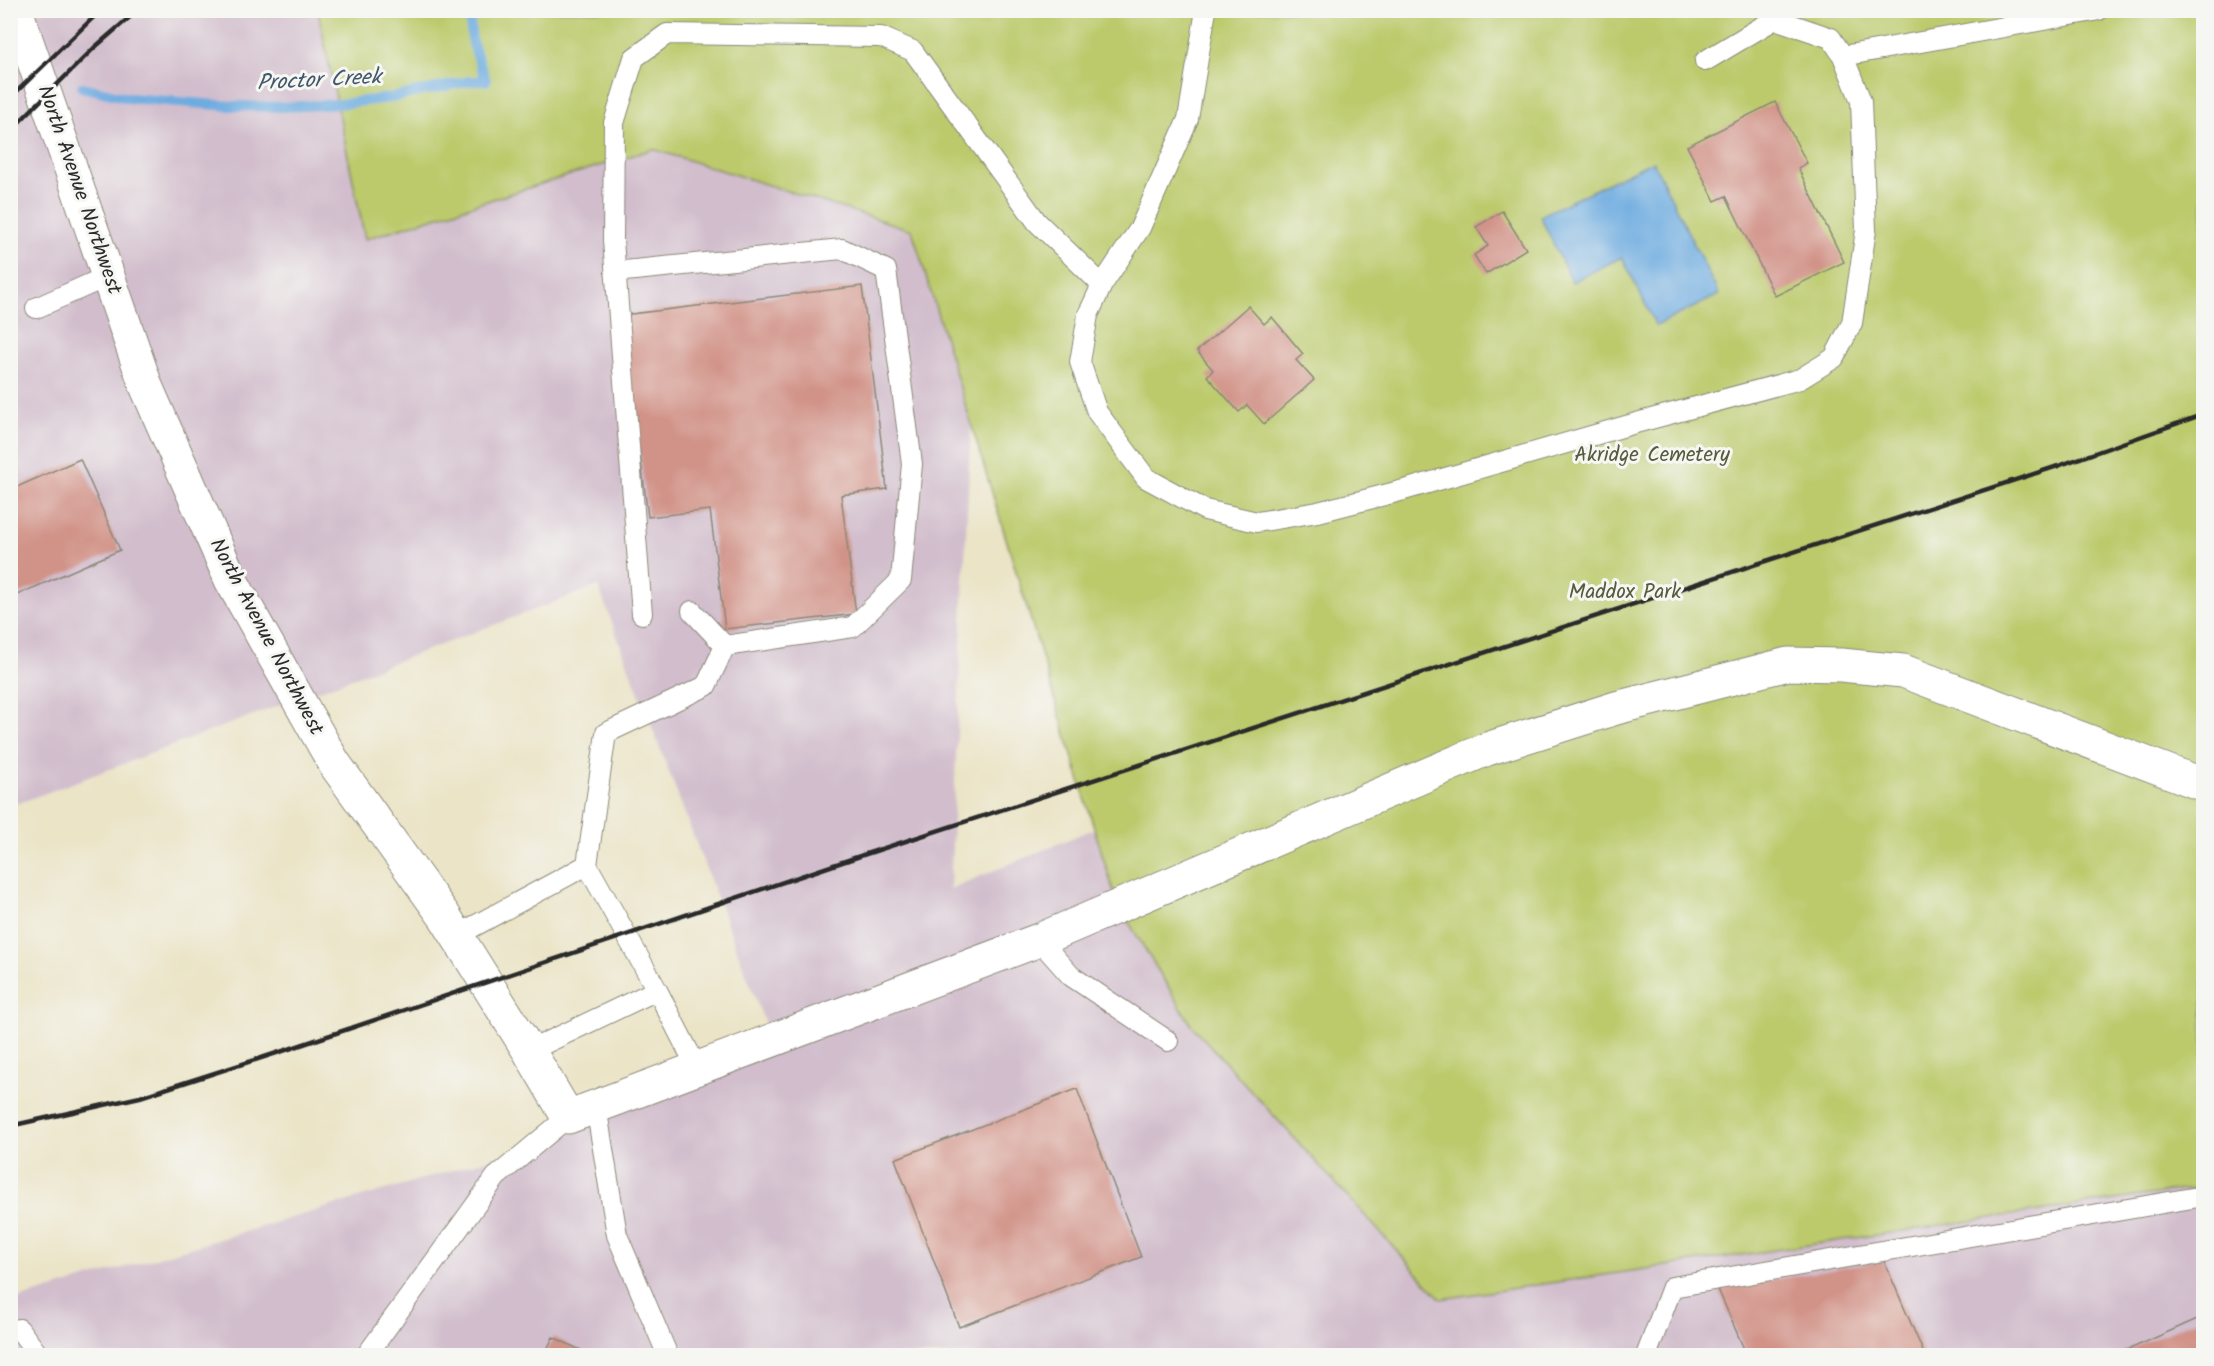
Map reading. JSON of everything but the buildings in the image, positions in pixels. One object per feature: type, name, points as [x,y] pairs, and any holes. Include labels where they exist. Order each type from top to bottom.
[{"type":"street","name":"North Avenue Northwest","points":[[16,10],[146,386],[231,580],[334,763],[456,936],[529,1051],[582,1111]]},
{"type":"street","points":[[582,1111],[1039,940],[1486,749],[1616,708],[1788,664],[1841,665],[1903,671],[2204,785]]},
{"type":"lane","points":[[1206,10],[1188,119],[1140,228],[1102,285],[1088,315],[1080,362],[1097,412],[1146,478],[1205,510],[1257,522],[1318,512],[1394,493],[1636,423],[1800,379],[1834,358],[1852,323],[1866,230],[1861,101],[1843,56],[1831,38],[1775,19],[1705,61]]},
{"type":"lane","points":[[1843,56],[2099,10]]},
{"type":"lane","points":[[642,614],[613,240],[614,123],[634,58],[667,34],[881,38],[913,51],[1037,222],[1102,285]]},
{"type":"lane","points":[[615,272],[842,249],[886,270],[912,464],[901,580],[853,627],[724,646]]},
{"type":"lane","points":[[36,308],[108,276]]},
{"type":"lane","points":[[692,611],[724,646]]},
{"type":"lane","points":[[683,1073],[657,990],[587,865],[606,733],[706,686],[724,646]]},
{"type":"lane","points":[[456,936],[587,865]]},
{"type":"lane","points":[[1039,940],[1071,976],[1168,1041]]},
{"type":"lane","points":[[529,1051],[657,990]]},
{"type":"lane","points":[[366,1356],[496,1177],[582,1111],[617,1235],[665,1353]]},
{"type":"lane","points":[[1646,1356],[1672,1287],[2204,1196]]},
{"type":"lane","points":[[19,1329],[39,1356]]},
{"type":"shaded area","points":[[11,11],[318,11],[365,239],[653,149],[912,230],[971,424],[950,889],[1141,809],[2203,1117],[2203,1355],[11,1355],[11,1301],[554,1140],[774,1047],[598,586],[11,806]]},
{"type":"green space","name":"Maddox Park","points":[[318,11],[2203,11],[2203,1187],[1441,1299],[1192,1026],[1117,903],[912,230],[653,149],[365,239]]},
{"type":"water","points":[[1653,161],[1719,295],[1656,326],[1622,257],[1572,282],[1540,216]]},
{"type":"waterway","name":"Proctor Creek","points":[[82,87],[128,98],[231,106],[284,107],[390,98],[470,81],[486,81],[472,41],[469,10]]},
{"type":"railway","points":[[10,98],[101,10]]},
{"type":"railway","points":[[10,131],[94,48],[138,10]]},
{"type":"railway","points":[[10,1126],[140,1097],[286,1050],[866,854],[2058,466],[2204,414]]},
{"type":"park label","name":"Akridge Cemetery","points":[[1652,455]]}]
